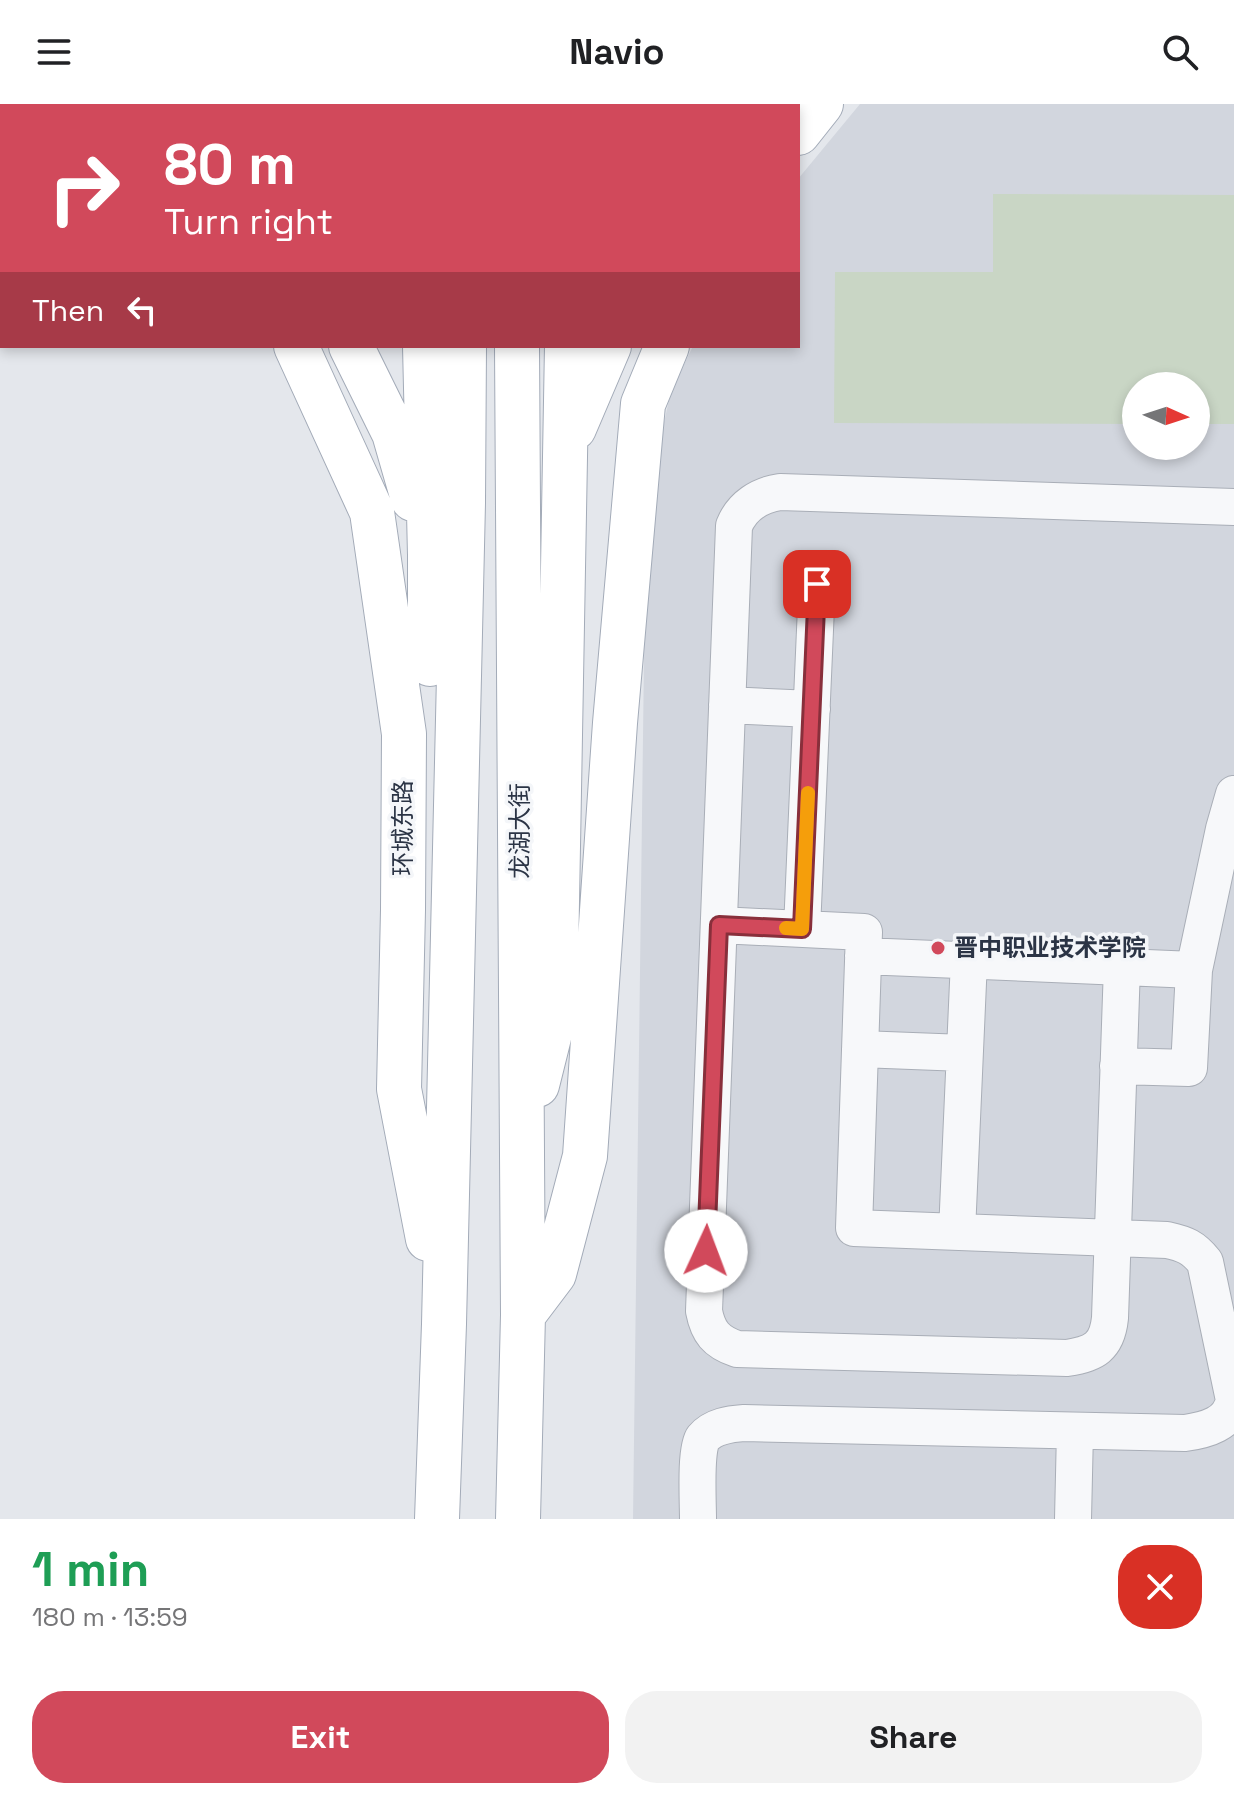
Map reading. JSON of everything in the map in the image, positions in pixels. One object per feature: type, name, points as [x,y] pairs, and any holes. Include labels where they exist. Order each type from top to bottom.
[{"type":"main road","points":[[800,130],[821,104]]},
{"type":"main road","name":"环城东路","points":[[297,348],[372,512],[404,734],[399,1089],[444,1324]]},
{"type":"main road","points":[[352,348],[394,433],[430,555]]},
{"type":"main road","points":[[425,348],[430,555],[430,969],[449,1124]]},
{"type":"main road","points":[[437,1519],[449,1124],[464,348]]},
{"type":"main road","name":"龙湖大街","points":[[517,348],[523,1315],[518,1519]]},
{"type":"main road","points":[[522,1145],[555,1013],[567,348]]},
{"type":"main road","points":[[565,449],[608,348]]},
{"type":"main road","points":[[523,1315],[554,1274],[585,1156],[614,739],[643,404],[666,348]]},
{"type":"lane","points":[[1122,966],[1109,1332],[1103,1343],[1082,1356],[1067,1358],[737,1349],[724,1345],[714,1336],[704,1311],[734,526],[738,516],[767,494],[780,492],[1234,507]]},
{"type":"lane","points":[[802,929],[817,584]]},
{"type":"lane","points":[[727,705],[812,709]]},
{"type":"lane","points":[[1118,1066],[1189,1068],[1194,970],[1234,794]]},
{"type":"lane","points":[[698,1519],[701,1439],[727,1425],[1185,1433],[1216,1425],[1232,1410],[1234,1400],[1205,1262],[1196,1251],[1183,1244],[1167,1240],[854,1228],[864,932],[719,925]]},
{"type":"lane","points":[[863,956],[1194,970]]},
{"type":"lane","points":[[957,1232],[969,960]]},
{"type":"lane","points":[[860,1049],[964,1053]]},
{"type":"lane","points":[[1073,1519],[1075,1431]]},
{"type":"shaded area","name":"晋中职业技术学院","points":[[860,104],[1234,104],[1234,1519],[633,1519],[645,581],[653,472],[671,391],[692,348],[800,348],[800,177]]},
{"type":"green space","points":[[993,194],[1234,195],[1234,424],[1210,424],[1210,372],[1122,372],[1122,424],[834,423],[835,272],[993,272]]},
{"type":"slow traffic","points":[[786,928],[802,929],[808,793]]},
{"type":"place","name":"晋中职业技术学院","points":[[938,948]]},
{"type":"route","points":[[706,1251],[719,925],[802,929],[817,584]]}]
